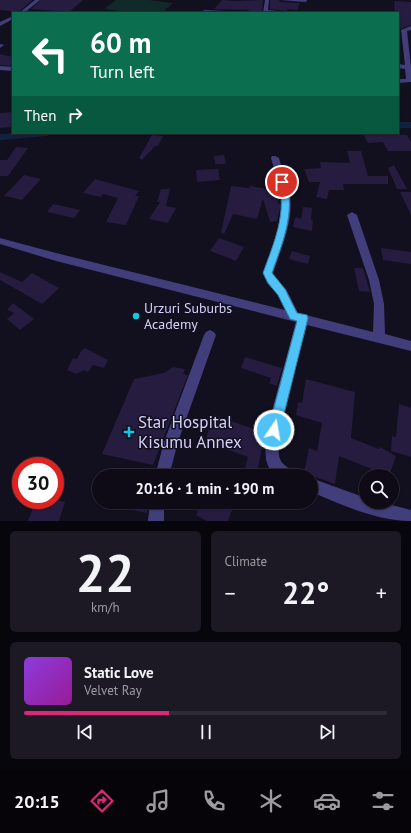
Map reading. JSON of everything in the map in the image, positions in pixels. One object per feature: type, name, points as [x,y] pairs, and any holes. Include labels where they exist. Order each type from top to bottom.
[{"type":"street","points":[[22,12],[38,0]]},
{"type":"street","points":[[267,0],[265,12],[300,7]]},
{"type":"street","points":[[282,0],[300,7]]},
{"type":"street","points":[[204,11],[226,12]]},
{"type":"street","points":[[0,24],[12,18]]},
{"type":"street","points":[[399,81],[409,81],[404,30],[411,28]]},
{"type":"street","points":[[399,66],[408,67]]},
{"type":"street","points":[[0,68],[12,69]]},
{"type":"street","points":[[275,158],[286,194],[286,211],[276,250],[268,273],[271,280],[282,292],[298,317],[271,445],[272,457],[275,466],[278,469]]},
{"type":"street","points":[[352,215],[374,280],[379,304],[379,338]]},
{"type":"street","points":[[0,241],[56,257],[411,346]]},
{"type":"street","points":[[164,469],[171,442],[210,335]]},
{"type":"street","points":[[318,488],[363,505],[411,518]]},
{"type":"street","points":[[156,521],[157,509]]},
{"type":"green space","points":[[116,0],[149,0],[173,3],[163,12],[127,12],[104,9]]},
{"type":"building","points":[[0,0],[33,0],[18,12],[0,10]]},
{"type":"building","points":[[41,0],[83,0],[69,12],[31,9]]},
{"type":"building","points":[[222,0],[263,0],[262,12],[214,9]]},
{"type":"building","points":[[270,0],[300,3],[297,10],[287,9],[287,11],[270,9]]},
{"type":"building","points":[[394,1],[411,2],[411,25],[400,29],[400,33],[399,12],[395,12]]},
{"type":"building","points":[[0,54],[12,57],[12,66],[0,65]]},
{"type":"building","points":[[12,112],[12,127],[0,128],[0,113]]},
{"type":"building","points":[[363,134],[407,135],[411,142],[411,151],[388,151],[383,142],[368,143]]},
{"type":"building","points":[[152,135],[163,136],[158,146],[155,146],[142,160],[139,158]]},
{"type":"building","points":[[16,147],[28,148],[8,176],[0,176],[0,160],[7,160]]},
{"type":"building","points":[[347,151],[361,151],[368,176],[388,176],[388,184],[343,184],[344,190],[329,190],[327,199],[316,197],[320,182],[309,182],[304,169],[321,168],[320,162],[350,163]]},
{"type":"building","points":[[224,155],[226,164],[215,164],[214,156]]},
{"type":"building","points":[[394,165],[407,189],[397,189],[388,168]]},
{"type":"building","points":[[218,169],[220,180],[197,182],[196,170]]},
{"type":"building","points":[[24,175],[41,179],[22,200],[4,196]]},
{"type":"building","points":[[95,179],[139,191],[135,196],[139,196],[126,225],[106,222],[118,198],[103,194],[101,197],[83,193]]},
{"type":"building","points":[[231,186],[249,188],[250,186],[280,191],[278,204],[281,204],[277,221],[270,222],[263,199],[257,219],[233,214],[224,234],[221,233]]},
{"type":"building","points":[[169,188],[166,206],[176,208],[168,223],[149,219],[160,202],[157,202],[161,189]]},
{"type":"building","points":[[400,192],[411,192],[411,215]]},
{"type":"building","points":[[53,204],[80,210],[74,218],[47,212]]},
{"type":"building","points":[[303,207],[312,208],[312,231],[293,227],[295,217],[301,219]]},
{"type":"building","points":[[219,238],[244,247],[236,261],[210,251]]},
{"type":"building","points":[[381,248],[411,252],[411,264],[383,260]]},
{"type":"building","points":[[292,251],[310,256],[308,264],[289,259]]},
{"type":"building","points":[[354,268],[363,268],[370,292],[359,291]]},
{"type":"building","points":[[0,272],[22,282],[32,273],[59,288],[42,304],[0,280]]},
{"type":"building","points":[[13,303],[34,319],[20,330],[7,319],[14,313],[7,310]]},
{"type":"building","points":[[85,348],[108,360],[104,368],[93,365],[88,372],[84,370],[76,374],[67,370],[73,358],[77,359],[81,351]]},
{"type":"building","points":[[245,357],[282,368],[277,386],[269,383],[271,378],[241,368]]},
{"type":"building","points":[[173,367],[185,369],[183,374],[188,375],[153,465],[102,454],[134,379],[164,373]]},
{"type":"building","points":[[306,379],[355,392],[351,438],[379,449],[380,447],[396,456],[391,469],[372,469],[339,456],[335,484],[318,478],[318,469],[305,469],[309,448],[317,451],[322,423],[296,415],[298,402],[302,403]]},
{"type":"building","points":[[399,404],[411,408],[411,457],[391,451],[392,436],[396,437]]},
{"type":"building","points":[[214,415],[265,433],[258,468],[261,469],[245,469],[248,457],[205,441]]},
{"type":"building","points":[[33,509],[63,509],[59,521],[28,521]]},
{"type":"building","points":[[131,509],[147,509],[147,513]]},
{"type":"building","points":[[193,509],[232,509],[228,521],[207,521],[196,515],[198,511]]},
{"type":"waterway","points":[[399,125],[411,125]]},
{"type":"waterway","points":[[0,137],[35,134]]},
{"type":"place","name":"Urzuri Suburbs Academy","points":[[136,316]]},
{"type":"place","name":"Star Hospital Kisumu Annex","points":[[129,432]]},
{"type":"route","points":[[274,430],[303,318],[294,316],[282,292],[271,280],[268,273],[276,250],[286,211],[286,194],[282,182]]}]
